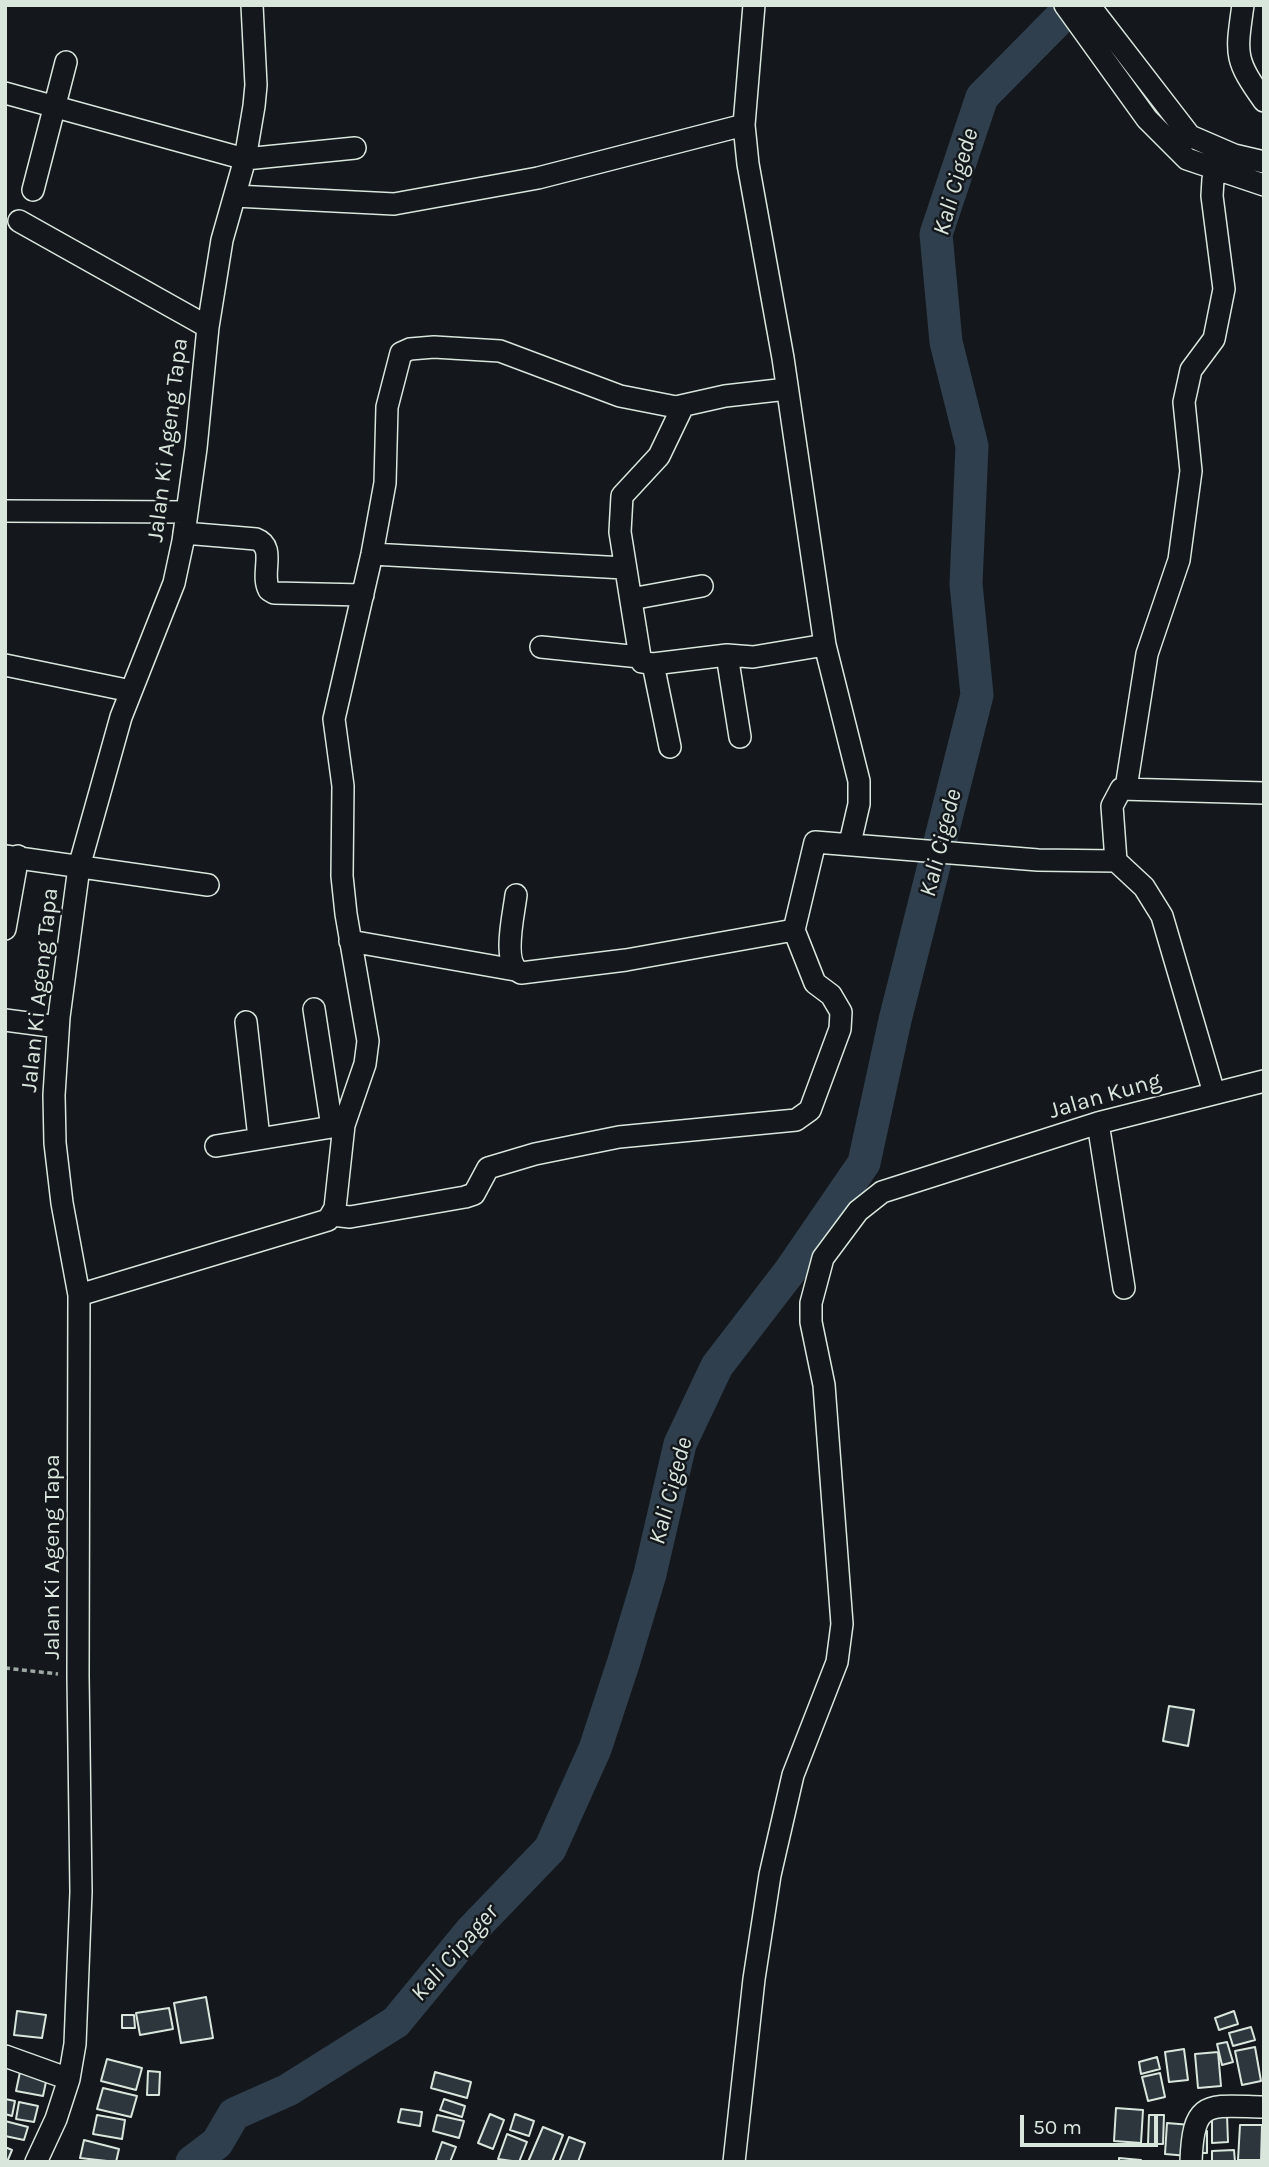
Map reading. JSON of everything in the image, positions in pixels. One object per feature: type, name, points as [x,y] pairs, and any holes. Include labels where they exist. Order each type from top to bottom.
[{"type":"street","name":"Jalan Ki Ageng Tapa","points":[[36,2162],[56,2119],[69,2079],[75,2044],[79,1987],[79,1295],[62,1203],[55,1143],[54,1095],[58,1027],[79,867],[131,691],[174,583],[184,533],[208,327],[222,240],[245,159],[256,85],[252,5]]},
{"type":"street","points":[[754,5],[744,125],[748,164],[788,389],[825,645],[859,781],[859,804],[850,844]]},
{"type":"street","points":[[1065,5],[1112,51],[1190,136],[1234,155],[1264,162]]},
{"type":"street","points":[[1089,5],[1147,119],[1174,147],[1187,159],[1264,185]]},
{"type":"street","points":[[1243,5],[1237,57],[1244,73],[1264,101]]},
{"type":"street","points":[[33,190],[66,62]]},
{"type":"street","points":[[5,93],[245,159],[355,148]]},
{"type":"street","points":[[235,195],[394,204],[538,178],[744,125]]},
{"type":"street","points":[[1126,788],[1147,654],[1179,560],[1191,471],[1184,402],[1191,370],[1214,339],[1224,289],[1212,196],[1213,179],[1218,170],[1234,155]]},
{"type":"street","points":[[19,221],[208,327]]},
{"type":"street","points":[[338,1126],[365,1064],[368,1041],[350,941],[342,876],[344,786],[334,719],[372,554],[385,483],[387,407],[399,357],[405,351],[434,347],[500,351],[620,396],[683,406],[725,396],[788,389]]},
{"type":"street","points":[[670,747],[631,599],[620,532],[622,496],[659,456],[683,406]]},
{"type":"street","points":[[5,511],[187,512]]},
{"type":"street","points":[[184,533],[256,539],[265,543],[267,549],[264,579],[269,590],[274,593],[363,595]]},
{"type":"street","points":[[372,554],[624,568]]},
{"type":"street","points":[[631,599],[702,586]]},
{"type":"street","points":[[541,647],[646,661],[727,655],[753,657],[825,645]]},
{"type":"street","points":[[727,655],[740,737]]},
{"type":"street","points":[[5,665],[131,691]]},
{"type":"street","points":[[1116,861],[1112,806],[1115,796],[1126,788],[1264,793]]},
{"type":"street","points":[[79,1295],[318,1223],[332,1215],[350,1217],[466,1197],[474,1194],[488,1168],[535,1154],[619,1137],[796,1120],[805,1114],[816,1100],[840,1029],[842,1012],[831,995],[815,983],[794,930],[802,904],[813,843],[850,844],[962,856],[1116,861],[1144,887],[1162,916],[1214,1093]]},
{"type":"street","points":[[5,929],[12,856],[208,885]]},
{"type":"street","points":[[515,971],[509,954],[516,895]]},
{"type":"street","points":[[350,941],[521,973],[626,960],[794,930]]},
{"type":"street","points":[[314,1009],[338,1126],[332,1215]]},
{"type":"street","points":[[5,1020],[58,1027]]},
{"type":"street","points":[[246,1021],[259,1138]]},
{"type":"street","name":"Jalan Kung","points":[[734,2162],[754,1979],[771,1875],[793,1775],[838,1662],[842,1624],[824,1385],[811,1322],[815,1282],[823,1258],[858,1211],[882,1192],[1098,1123],[1264,1082]]},
{"type":"street","points":[[1098,1123],[1124,1288]]},
{"type":"street","points":[[216,1146],[338,1126]]},
{"type":"street","points":[[5,2056],[69,2079]]},
{"type":"street","points":[[1191,2162],[1192,2130],[1207,2109],[1215,2106],[1264,2107]]},
{"type":"path","points":[[5,1668],[78,1676]]},
{"type":"building","points":[[1169,1706],[1194,1710],[1188,1746],[1163,1741]]},
{"type":"building","points":[[206,1997],[213,2038],[181,2043],[174,2003]]},
{"type":"building","points":[[169,2008],[173,2029],[140,2035],[136,2013]]},
{"type":"building","points":[[17,2011],[46,2015],[42,2038],[14,2035]]},
{"type":"building","points":[[1234,2011],[1238,2024],[1219,2030],[1215,2018]]},
{"type":"building","points":[[122,2015],[134,2015],[135,2028],[122,2028]]},
{"type":"building","points":[[1251,2027],[1255,2040],[1233,2046],[1229,2033]]},
{"type":"building","points":[[1227,2042],[1233,2062],[1222,2065],[1217,2044]]},
{"type":"building","points":[[1255,2047],[1261,2081],[1242,2085],[1235,2051]]},
{"type":"building","points":[[1184,2049],[1188,2080],[1169,2082],[1165,2052]]},
{"type":"building","points":[[1218,2052],[1221,2086],[1198,2088],[1195,2054]]},
{"type":"building","points":[[1157,2057],[1160,2069],[1141,2074],[1139,2062]]},
{"type":"building","points":[[107,2059],[142,2068],[136,2090],[101,2081]]},
{"type":"building","points":[[148,2071],[160,2072],[159,2095],[147,2095]]},
{"type":"building","points":[[20,2072],[47,2077],[43,2096],[16,2091]]},
{"type":"building","points":[[435,2072],[471,2082],[467,2098],[431,2088]]},
{"type":"building","points":[[1160,2073],[1165,2097],[1148,2101],[1142,2077]]},
{"type":"building","points":[[103,2088],[137,2096],[131,2117],[97,2109]]},
{"type":"building","points":[[5,2099],[15,2101],[12,2116],[5,2114]]},
{"type":"building","points":[[444,2099],[465,2106],[462,2117],[440,2110]]},
{"type":"building","points":[[19,2102],[38,2106],[34,2122],[16,2119]]},
{"type":"building","points":[[1116,2108],[1143,2110],[1141,2143],[1114,2141]]},
{"type":"building","points":[[401,2109],[422,2112],[420,2126],[398,2122]]},
{"type":"building","points":[[490,2114],[504,2120],[493,2149],[478,2143]]},
{"type":"building","points":[[515,2114],[534,2121],[529,2136],[510,2130]]},
{"type":"building","points":[[97,2115],[125,2120],[122,2139],[93,2134]]},
{"type":"building","points":[[437,2115],[464,2121],[459,2138],[433,2131]]},
{"type":"building","points":[[1149,2115],[1164,2115],[1163,2144],[1148,2144]]},
{"type":"building","points":[[1212,2115],[1227,2115],[1228,2142],[1212,2143]]},
{"type":"building","points":[[5,2121],[28,2127],[24,2140],[5,2136]]},
{"type":"building","points":[[1167,2123],[1191,2125],[1188,2156],[1165,2154]]},
{"type":"building","points":[[1240,2125],[1262,2125],[1261,2160],[1238,2160]]},
{"type":"building","points":[[543,2127],[563,2135],[552,2162],[528,2162]]},
{"type":"building","points":[[1194,2131],[1207,2131],[1207,2153],[1194,2153]]},
{"type":"building","points":[[507,2134],[527,2142],[519,2162],[498,2159]]},
{"type":"building","points":[[569,2137],[585,2143],[578,2162],[559,2162]]},
{"type":"building","points":[[84,2140],[119,2149],[116,2162],[80,2158]]},
{"type":"building","points":[[442,2142],[456,2147],[450,2162],[435,2162]]},
{"type":"building","points":[[5,2147],[12,2150],[7,2162],[5,2162]]},
{"type":"building","points":[[1234,2150],[1235,2162],[1212,2162],[1212,2151]]},
{"type":"building","points":[[1119,2158],[1141,2160],[1141,2162],[1119,2162]]},
{"type":"waterway","name":"Kali Cigede","points":[[192,2162],[217,2143],[234,2114],[288,2090],[396,2022],[471,1931],[550,1849],[595,1749],[624,1661],[650,1574],[680,1444],[717,1366],[790,1271],[864,1163],[895,1020],[977,695],[966,584],[972,446],[946,342],[936,234],[982,97],[1073,5]]},
{"type":"water label","name":"Kali Cipager","points":[[455,1953]]}]
